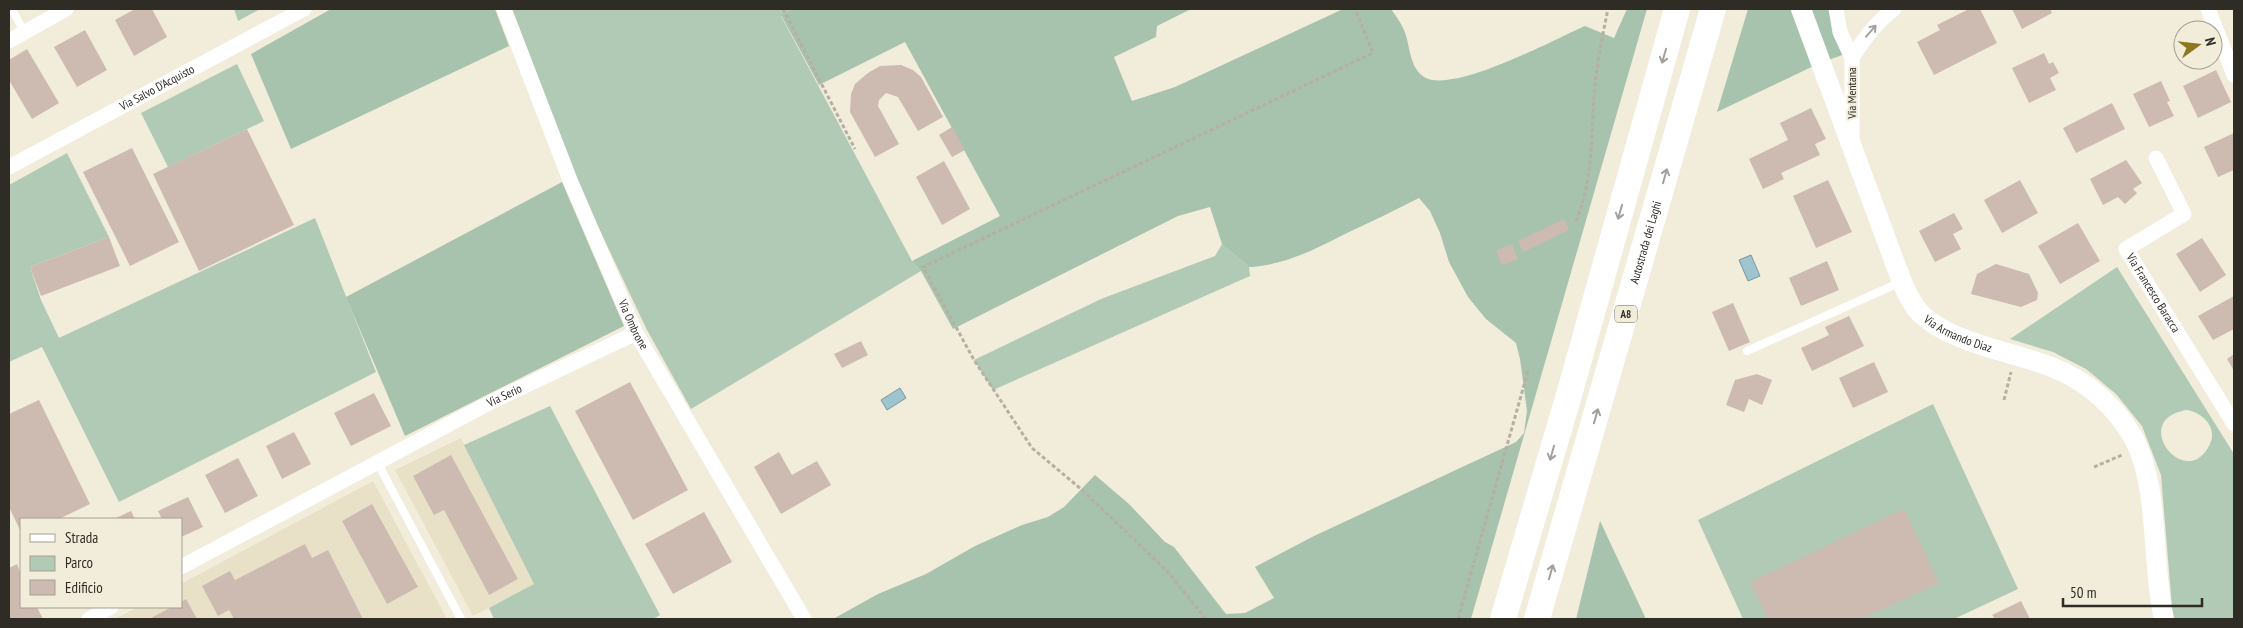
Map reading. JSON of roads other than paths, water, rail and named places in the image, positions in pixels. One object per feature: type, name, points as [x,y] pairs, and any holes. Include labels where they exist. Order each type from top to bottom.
[{"type":"highway","points":[[1503,619],[1677,9]]},
{"type":"highway","name":"Autostrada dei Laghi","points":[[1537,619],[1712,9]]},
{"type":"street","points":[[9,41],[66,9]]},
{"type":"street","name":"Via Salvo D'Acquisto","points":[[9,167],[304,9]]},
{"type":"street","name":"Via Ombrone","points":[[504,9],[570,180],[636,333],[804,619]]},
{"type":"street","name":"Via Armando Diaz","points":[[1801,9],[1902,282],[1916,309],[1935,324],[1971,341],[2064,373],[2097,394],[2119,417],[2133,437],[2146,469],[2159,598],[2164,619]]},
{"type":"street","name":"Via Mentana","points":[[1836,9],[1840,32],[1852,58],[1852,151]]},
{"type":"street","points":[[1852,58],[1862,42],[1881,20],[1894,9]]},
{"type":"street","points":[[2208,9],[2234,75]]},
{"type":"street","name":"Via Francesco Baracca","points":[[2156,158],[2184,214],[2126,249],[2234,424]]},
{"type":"street","name":"Via Serio","points":[[182,566],[491,402],[636,333]]},
{"type":"street","name":"Via Armando Diaz","points":[[2154,619],[2159,598]]},
{"type":"street","points":[[89,619],[109,608]]},
{"type":"lane","points":[[12,9],[24,32]]},
{"type":"lane","points":[[1747,351],[1902,282]]},
{"type":"lane","points":[[376,462],[461,619]]},
{"type":"water","points":[[1751,255],[1760,276],[1748,281],[1739,260]]},
{"type":"water","points":[[900,388],[906,398],[887,410],[881,400]]}]
